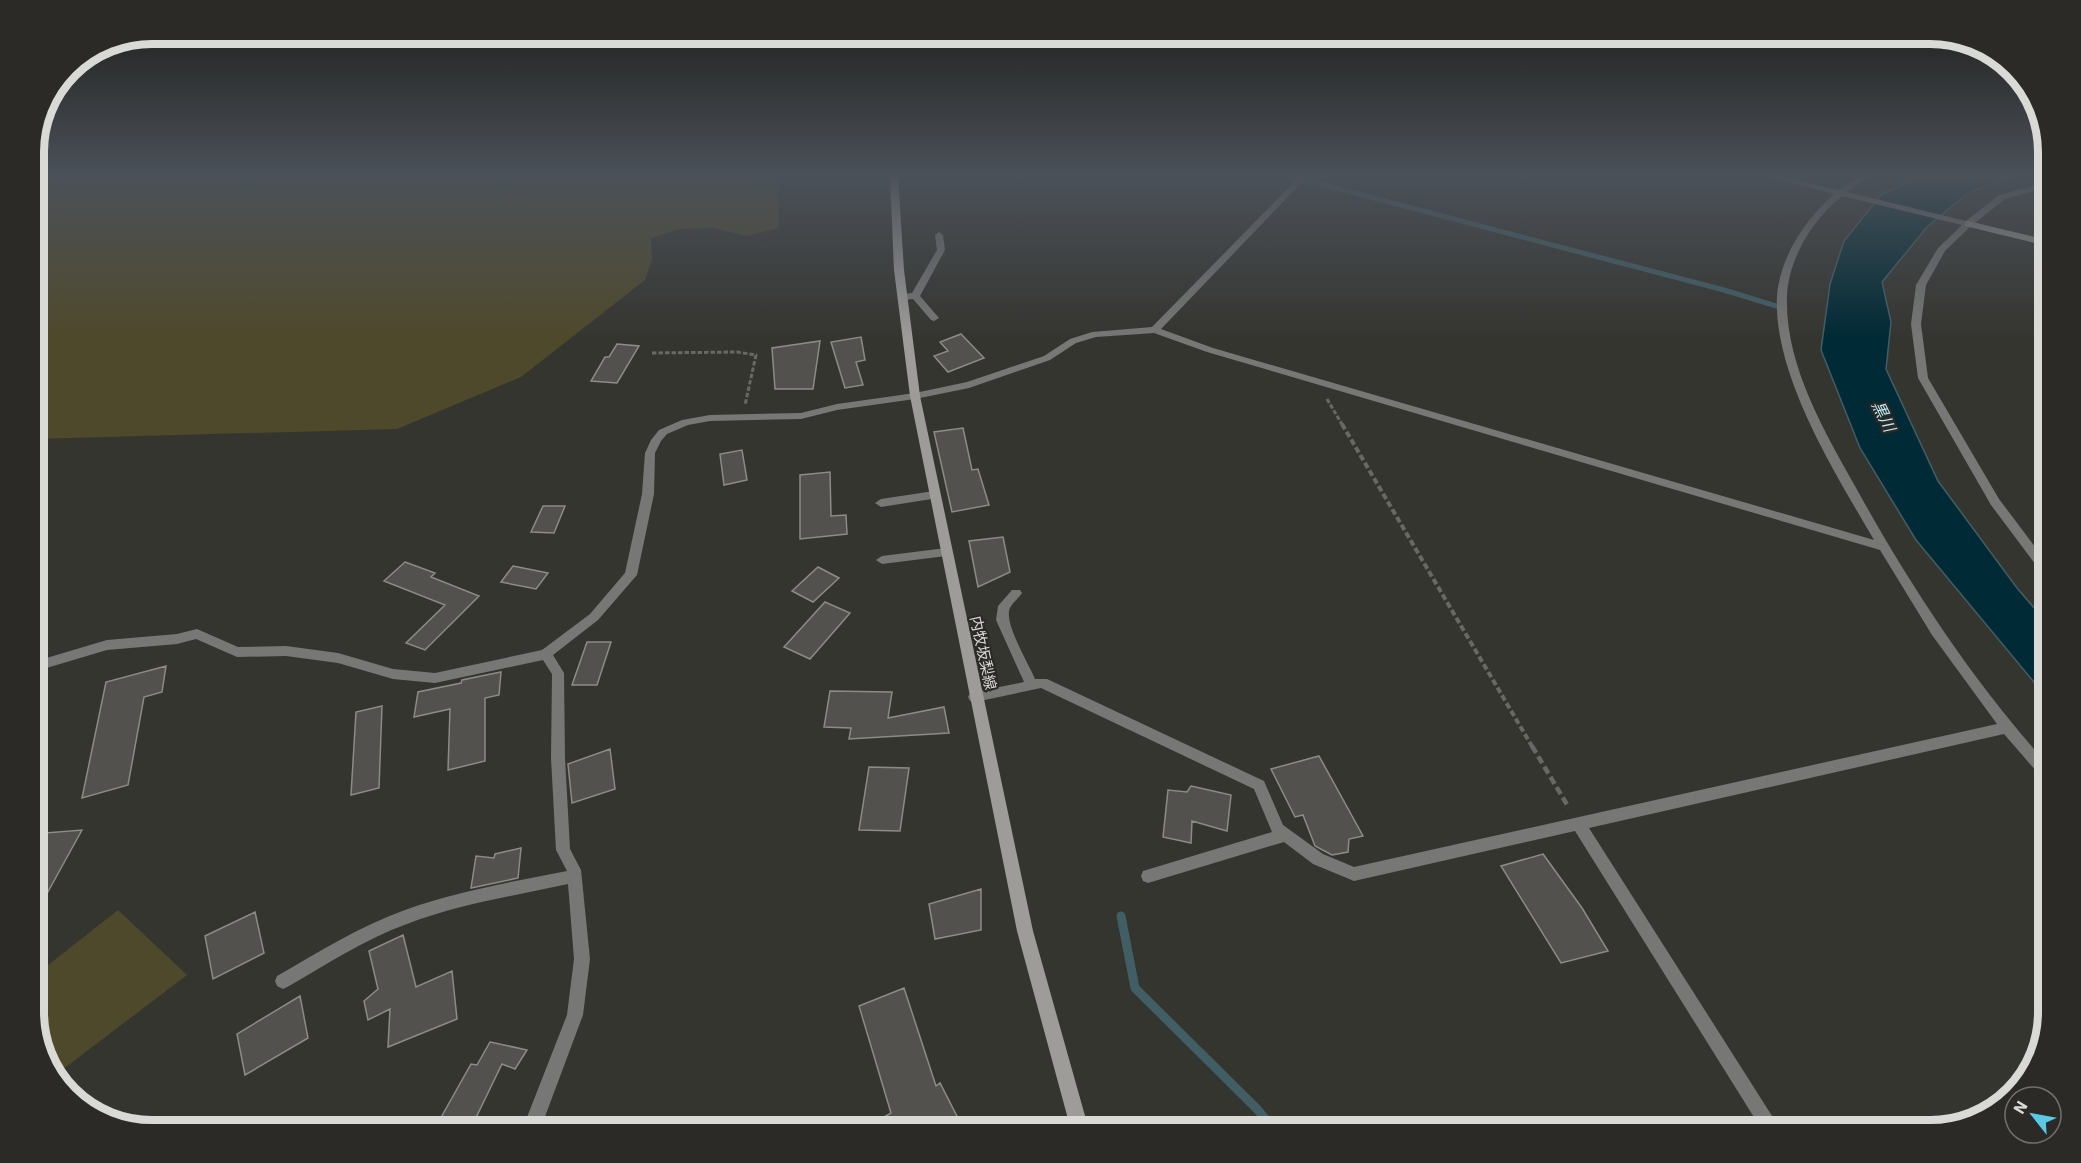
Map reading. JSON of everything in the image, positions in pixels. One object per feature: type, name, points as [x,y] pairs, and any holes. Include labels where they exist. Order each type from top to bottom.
[{"type":"main road","name":"内牧坂梨線","points":[[901,230],[909,297],[915,396],[934,495],[1025,931],[1077,1120]]},
{"type":"main road","points":[[1994,230],[2037,240]]},
{"type":"street","points":[[1155,330],[1251,230]]},
{"type":"street","points":[[1808,230],[1792,256],[1782,294],[1785,333],[1798,385],[1881,546],[1932,627],[2005,728],[2038,764]]},
{"type":"street","points":[[1961,230],[1941,250],[1921,285],[1916,324],[1923,378],[1995,502],[2037,559]]},
{"type":"street","points":[[934,318],[909,297],[941,250],[939,235]]},
{"type":"street","points":[[44,664],[107,645],[177,639],[197,634],[237,652],[286,651],[338,658],[393,674],[435,678],[546,654],[594,617],[631,574],[648,494],[650,453],[663,432],[686,422],[742,417],[801,416],[837,407],[915,396],[969,385],[1047,358],[1073,341],[1095,334],[1155,330],[1210,350],[1881,546]]},
{"type":"street","points":[[881,503],[934,495]]},
{"type":"street","points":[[882,560],[946,552]]},
{"type":"street","points":[[1016,593],[1004,606],[1002,620],[1032,686]]},
{"type":"street","points":[[535,1120],[575,1015],[582,958],[574,870],[563,850],[558,758],[558,673],[546,654]]},
{"type":"street","points":[[975,697],[1042,683],[1259,785],[1278,829],[1318,859],[1354,874],[2005,728]]},
{"type":"street","points":[[1579,824],[1766,1120]]},
{"type":"street","points":[[1148,876],[1285,835]]},
{"type":"street","points":[[283,981],[352,941],[402,918],[433,907],[575,876]]},
{"type":"path","points":[[652,353],[737,352],[756,355],[742,417]]},
{"type":"path","points":[[1316,381],[1579,824]]},
{"type":"shaded area","points":[[44,230],[676,230],[651,238],[652,259],[645,280],[521,377],[397,429],[44,439]]},
{"type":"shaded area","points":[[723,230],[770,230],[747,236]]},
{"type":"shaded area","points":[[118,910],[187,975],[61,1070],[52,1053],[44,1026],[44,968]]},
{"type":"water","name":"黒川","points":[[1853,230],[1924,230],[1882,282],[1891,322],[1886,369],[1938,481],[2017,588],[2038,612],[2038,687],[1916,540],[1860,448],[1821,350],[1830,284],[1844,241]]},
{"type":"building","points":[[961,334],[984,358],[948,372],[934,356],[948,351],[940,342]]},
{"type":"building","points":[[861,337],[865,360],[856,362],[863,385],[845,388],[831,342]]},
{"type":"building","points":[[820,341],[813,389],[775,389],[772,348]]},
{"type":"building","points":[[617,344],[639,346],[617,383],[591,381],[605,357],[609,357]]},
{"type":"building","points":[[963,428],[972,470],[978,469],[989,505],[952,512],[934,432]]},
{"type":"building","points":[[742,450],[747,480],[724,485],[720,454]]},
{"type":"building","points":[[830,472],[831,516],[846,515],[847,534],[800,539],[800,475]]},
{"type":"building","points":[[543,506],[565,506],[554,533],[531,532]]},
{"type":"building","points":[[1003,537],[1010,572],[978,587],[969,541]]},
{"type":"building","points":[[405,562],[435,573],[431,577],[479,596],[425,650],[406,643],[445,605],[384,581]]},
{"type":"building","points":[[513,566],[548,573],[536,589],[501,582]]},
{"type":"building","points":[[818,567],[839,578],[813,602],[792,591]]},
{"type":"building","points":[[825,602],[850,613],[810,659],[784,647]]},
{"type":"building","points":[[587,642],[611,642],[597,685],[572,685]]},
{"type":"building","points":[[166,666],[162,692],[144,697],[128,785],[82,798],[106,682]]},
{"type":"building","points":[[501,672],[499,695],[485,698],[485,761],[448,770],[450,709],[414,717],[418,692]]},
{"type":"building","points":[[830,691],[892,692],[888,718],[944,707],[949,733],[849,739],[851,728],[824,727]]},
{"type":"building","points":[[382,706],[379,788],[351,795],[356,712]]},
{"type":"building","points":[[610,749],[615,789],[572,803],[568,764]]},
{"type":"building","points":[[1319,756],[1363,836],[1349,839],[1348,852],[1332,855],[1315,846],[1303,815],[1295,817],[1271,769]]},
{"type":"building","points":[[869,767],[909,768],[900,831],[859,830]]},
{"type":"building","points":[[1191,786],[1231,795],[1227,831],[1192,821],[1191,843],[1163,837],[1168,790],[1187,792]]},
{"type":"building","points":[[82,830],[44,899],[44,833]]},
{"type":"building","points":[[521,848],[518,878],[471,888],[476,856],[494,858],[495,854]]},
{"type":"building","points":[[1543,854],[1582,908],[1608,951],[1561,963],[1501,866]]},
{"type":"building","points":[[981,889],[981,930],[935,939],[929,904]]},
{"type":"building","points":[[255,912],[264,953],[213,979],[205,936]]},
{"type":"building","points":[[403,935],[416,987],[452,971],[457,1019],[388,1047],[390,1009],[368,1020],[364,1001],[378,989],[369,951]]},
{"type":"building","points":[[904,988],[936,1086],[940,1083],[959,1120],[885,1120],[884,1117],[891,1113],[859,1006]]},
{"type":"building","points":[[300,996],[308,1038],[245,1075],[237,1034]]},
{"type":"building","points":[[490,1042],[527,1050],[515,1069],[502,1064],[475,1120],[440,1120],[471,1064],[477,1065]]},
{"type":"waterway","points":[[1497,230],[1724,290],[1783,308]]},
{"type":"waterway","points":[[1121,916],[1135,988],[1266,1120]]}]
